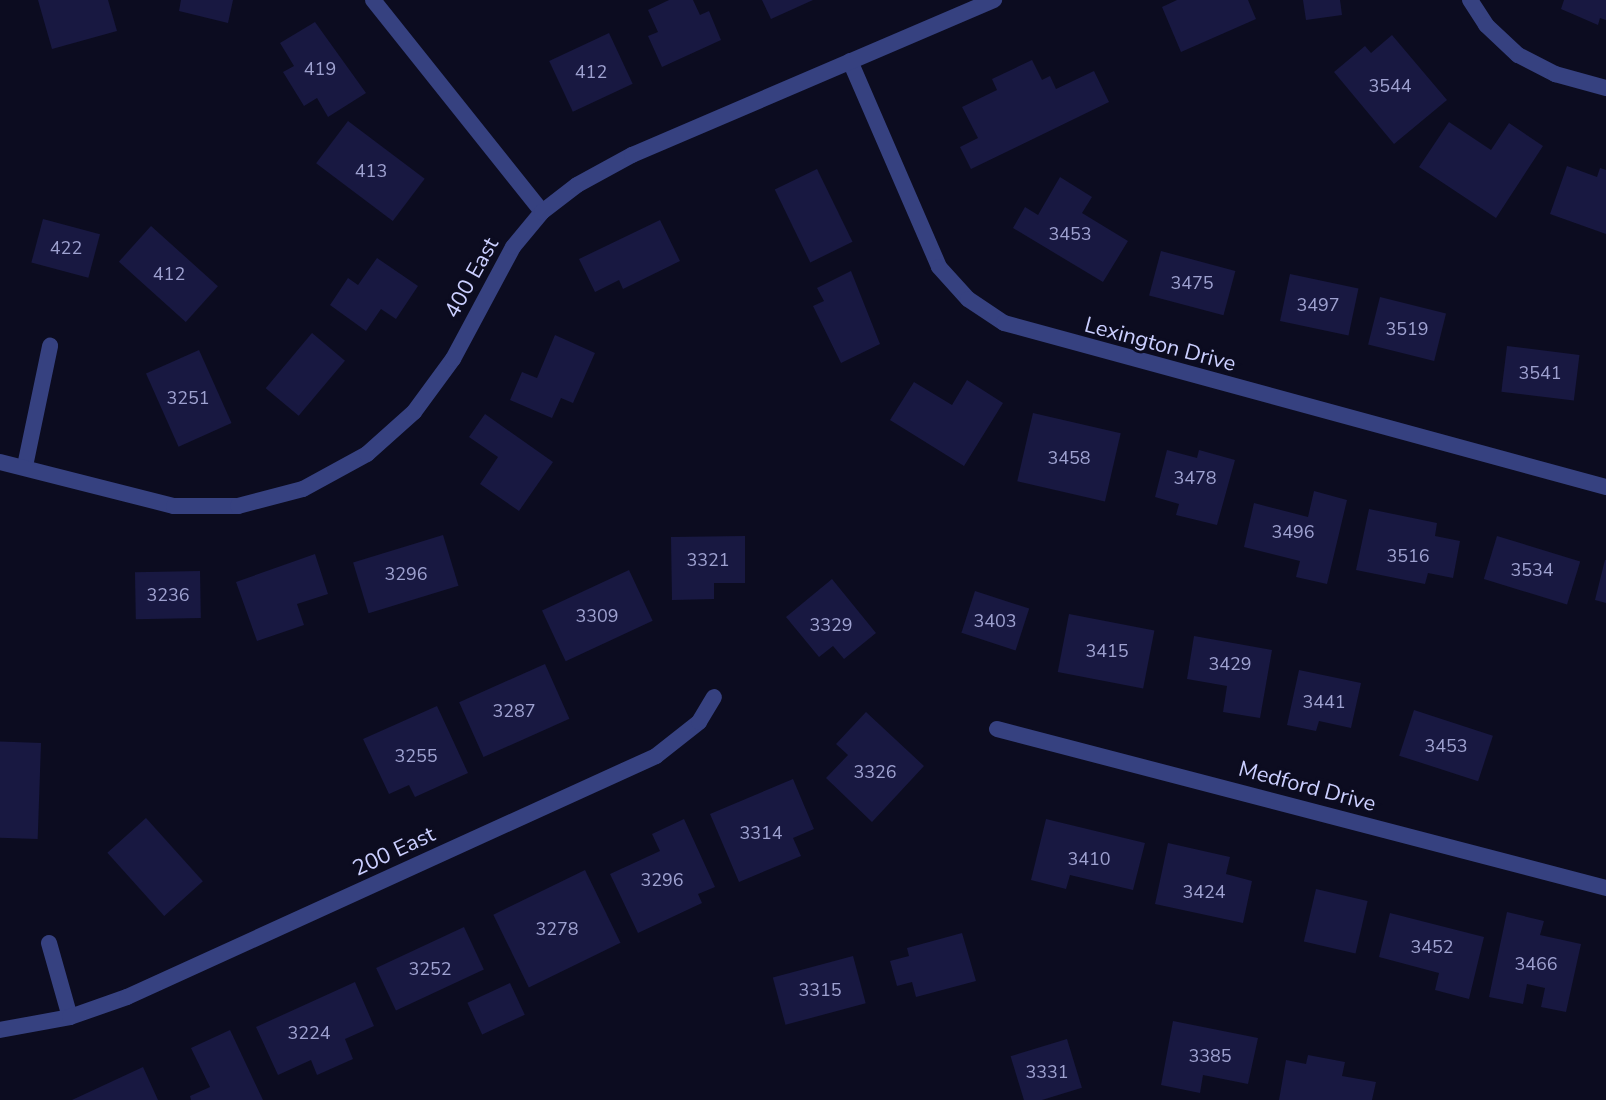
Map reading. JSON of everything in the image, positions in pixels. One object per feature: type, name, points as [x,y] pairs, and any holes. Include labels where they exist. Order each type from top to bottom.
[{"type":"street","points":[[373,0],[542,212]]},
{"type":"street","name":"400 East","points":[[0,462],[25,466],[141,501],[206,508],[270,499],[336,473],[392,434],[435,388],[496,273],[542,212],[608,166],[994,0]]},
{"type":"street","points":[[1470,0],[1486,25],[1518,55],[1555,74],[1606,88]]},
{"type":"street","name":"Lexington Drive","points":[[850,61],[928,248],[952,284],[985,312],[1024,331],[1606,487]]},
{"type":"street","points":[[25,466],[50,346]]},
{"type":"street","name":"200 East","points":[[0,1030],[70,1017],[157,984],[656,756],[699,722],[714,697]]},
{"type":"street","name":"Medford Drive","points":[[997,729],[1606,888]]},
{"type":"street","points":[[49,943],[70,1017]]},
{"type":"building","points":[[38,0],[108,0],[117,31],[52,49]]},
{"type":"building","points":[[181,0],[233,0],[228,23],[179,11]]},
{"type":"building","points":[[669,0],[693,0],[700,15],[709,11],[721,40],[662,67],[648,36],[658,32],[648,10]]},
{"type":"building","points":[[762,0],[813,0],[771,19]]},
{"type":"building","points":[[1177,0],[1248,0],[1256,19],[1181,52],[1162,7]]},
{"type":"building","points":[[1303,0],[1340,0],[1342,15],[1306,20]]},
{"type":"building","points":[[1564,0],[1606,0],[1606,20],[1600,18],[1598,25],[1561,9]]},
{"type":"building","points":[[315,22],[366,93],[328,117],[317,98],[304,106],[283,72],[294,66],[280,43]]},
{"type":"building","points":[[609,33],[633,84],[573,112],[549,61]]},
{"type":"building","points":[[1392,35],[1447,100],[1394,144],[1334,72],[1365,46],[1371,53]]},
{"type":"building","points":[[1032,60],[1042,80],[1050,76],[1056,89],[1094,71],[1109,102],[971,169],[960,147],[978,138],[962,107],[997,90],[992,79]]},
{"type":"building","points":[[348,121],[425,179],[393,221],[316,163]]},
{"type":"building","points":[[1449,122],[1491,150],[1509,123],[1543,146],[1496,218],[1419,167]]},
{"type":"building","points":[[1567,166],[1597,177],[1600,168],[1606,170],[1606,234],[1550,214]]},
{"type":"building","points":[[817,169],[853,242],[810,262],[775,190]]},
{"type":"building","points":[[1060,177],[1092,197],[1082,213],[1128,241],[1103,282],[1013,228],[1025,207],[1038,215]]},
{"type":"building","points":[[43,219],[100,234],[88,278],[31,262]]},
{"type":"building","points":[[660,220],[680,261],[623,289],[619,280],[595,292],[579,259]]},
{"type":"building","points":[[151,226],[218,286],[186,322],[119,262]]},
{"type":"building","points":[[1161,251],[1235,271],[1223,315],[1149,295]]},
{"type":"building","points":[[377,258],[418,286],[396,319],[381,309],[366,331],[330,305],[348,278],[358,285]]},
{"type":"building","points":[[851,271],[880,344],[841,363],[813,306],[824,301],[817,288]]},
{"type":"building","points":[[1290,274],[1358,289],[1348,336],[1280,321]]},
{"type":"building","points":[[1380,297],[1446,313],[1434,361],[1368,345]]},
{"type":"building","points":[[312,333],[345,361],[299,416],[266,388]]},
{"type":"building","points":[[555,335],[595,353],[573,403],[561,398],[552,418],[510,400],[522,372],[537,378]]},
{"type":"building","points":[[1507,346],[1579,355],[1574,401],[1501,392]]},
{"type":"building","points":[[199,350],[232,423],[179,447],[146,374]]},
{"type":"building","points":[[967,380],[1003,403],[964,466],[890,420],[914,382],[952,405]]},
{"type":"building","points":[[1033,413],[1121,433],[1105,501],[1017,481]]},
{"type":"building","points":[[485,414],[553,462],[519,511],[480,484],[498,457],[469,437]]},
{"type":"building","points":[[1167,450],[1197,458],[1199,450],[1235,460],[1217,525],[1176,515],[1179,504],[1155,497]]},
{"type":"building","points":[[1314,491],[1347,500],[1327,584],[1296,577],[1300,561],[1244,547],[1254,503],[1308,517]]},
{"type":"building","points":[[1369,509],[1437,523],[1435,536],[1460,541],[1453,578],[1428,573],[1425,584],[1356,570]]},
{"type":"building","points":[[443,535],[458,586],[369,613],[353,562]]},
{"type":"building","points":[[745,536],[745,583],[714,583],[714,599],[672,600],[671,537]]},
{"type":"building","points":[[1497,536],[1580,561],[1567,604],[1484,579]]},
{"type":"building","points":[[315,554],[328,594],[297,604],[304,625],[257,641],[236,582]]},
{"type":"building","points":[[1606,560],[1606,603],[1595,600]]},
{"type":"building","points":[[629,570],[653,621],[566,661],[542,611]]},
{"type":"building","points":[[200,571],[201,618],[136,619],[135,572]]},
{"type":"building","points":[[832,579],[876,633],[844,659],[833,646],[819,657],[786,617]]},
{"type":"building","points":[[975,591],[1029,609],[1016,650],[961,633]]},
{"type":"building","points":[[1069,614],[1154,631],[1143,689],[1058,672]]},
{"type":"building","points":[[1194,636],[1272,650],[1260,718],[1223,712],[1227,686],[1187,679]]},
{"type":"building","points":[[545,664],[569,719],[484,757],[459,702]]},
{"type":"building","points":[[1299,670],[1361,683],[1351,728],[1319,721],[1316,731],[1287,725]]},
{"type":"building","points":[[437,706],[468,773],[415,797],[409,785],[389,794],[363,739]]},
{"type":"building","points":[[1414,710],[1493,736],[1478,781],[1399,756]]},
{"type":"building","points":[[866,712],[924,766],[872,822],[826,778],[848,755],[836,744]]},
{"type":"building","points":[[0,742],[41,743],[38,839],[0,838]]},
{"type":"building","points":[[793,779],[814,829],[793,838],[801,856],[739,882],[710,814]]},
{"type":"building","points":[[146,818],[203,881],[164,916],[107,853]]},
{"type":"building","points":[[684,819],[715,887],[698,894],[702,903],[638,933],[610,874],[660,851],[652,834]]},
{"type":"building","points":[[1046,819],[1145,843],[1133,890],[1070,875],[1066,889],[1031,880]]},
{"type":"building","points":[[1168,843],[1230,857],[1226,874],[1252,881],[1243,923],[1155,904]]},
{"type":"building","points":[[585,870],[621,943],[529,988],[493,915]]},
{"type":"building","points":[[1316,889],[1368,901],[1355,954],[1304,942]]},
{"type":"building","points":[[1507,912],[1544,921],[1540,935],[1581,944],[1566,1012],[1541,1007],[1545,988],[1527,984],[1523,1004],[1489,997]]},
{"type":"building","points":[[1390,913],[1484,937],[1469,999],[1435,990],[1439,973],[1379,957]]},
{"type":"building","points":[[464,927],[484,970],[396,1011],[376,968]]},
{"type":"building","points":[[962,933],[976,981],[916,997],[912,982],[897,986],[890,961],[909,956],[907,948]]},
{"type":"building","points":[[853,956],[866,1003],[786,1025],[773,977]]},
{"type":"building","points":[[355,982],[374,1026],[345,1039],[353,1059],[317,1075],[311,1060],[278,1075],[256,1027]]},
{"type":"building","points":[[510,983],[525,1015],[482,1035],[467,1003]]},
{"type":"building","points":[[1173,1021],[1258,1038],[1248,1084],[1203,1075],[1200,1093],[1161,1085]]},
{"type":"building","points":[[230,1030],[263,1100],[191,1100],[190,1096],[210,1087],[191,1048]]},
{"type":"building","points":[[1067,1039],[1082,1088],[1042,1100],[1024,1100],[1011,1056]]},
{"type":"building","points":[[1308,1055],[1345,1062],[1342,1076],[1376,1082],[1372,1100],[1279,1100],[1286,1060],[1306,1064]]},
{"type":"building","points":[[143,1067],[158,1100],[72,1100]]}]
